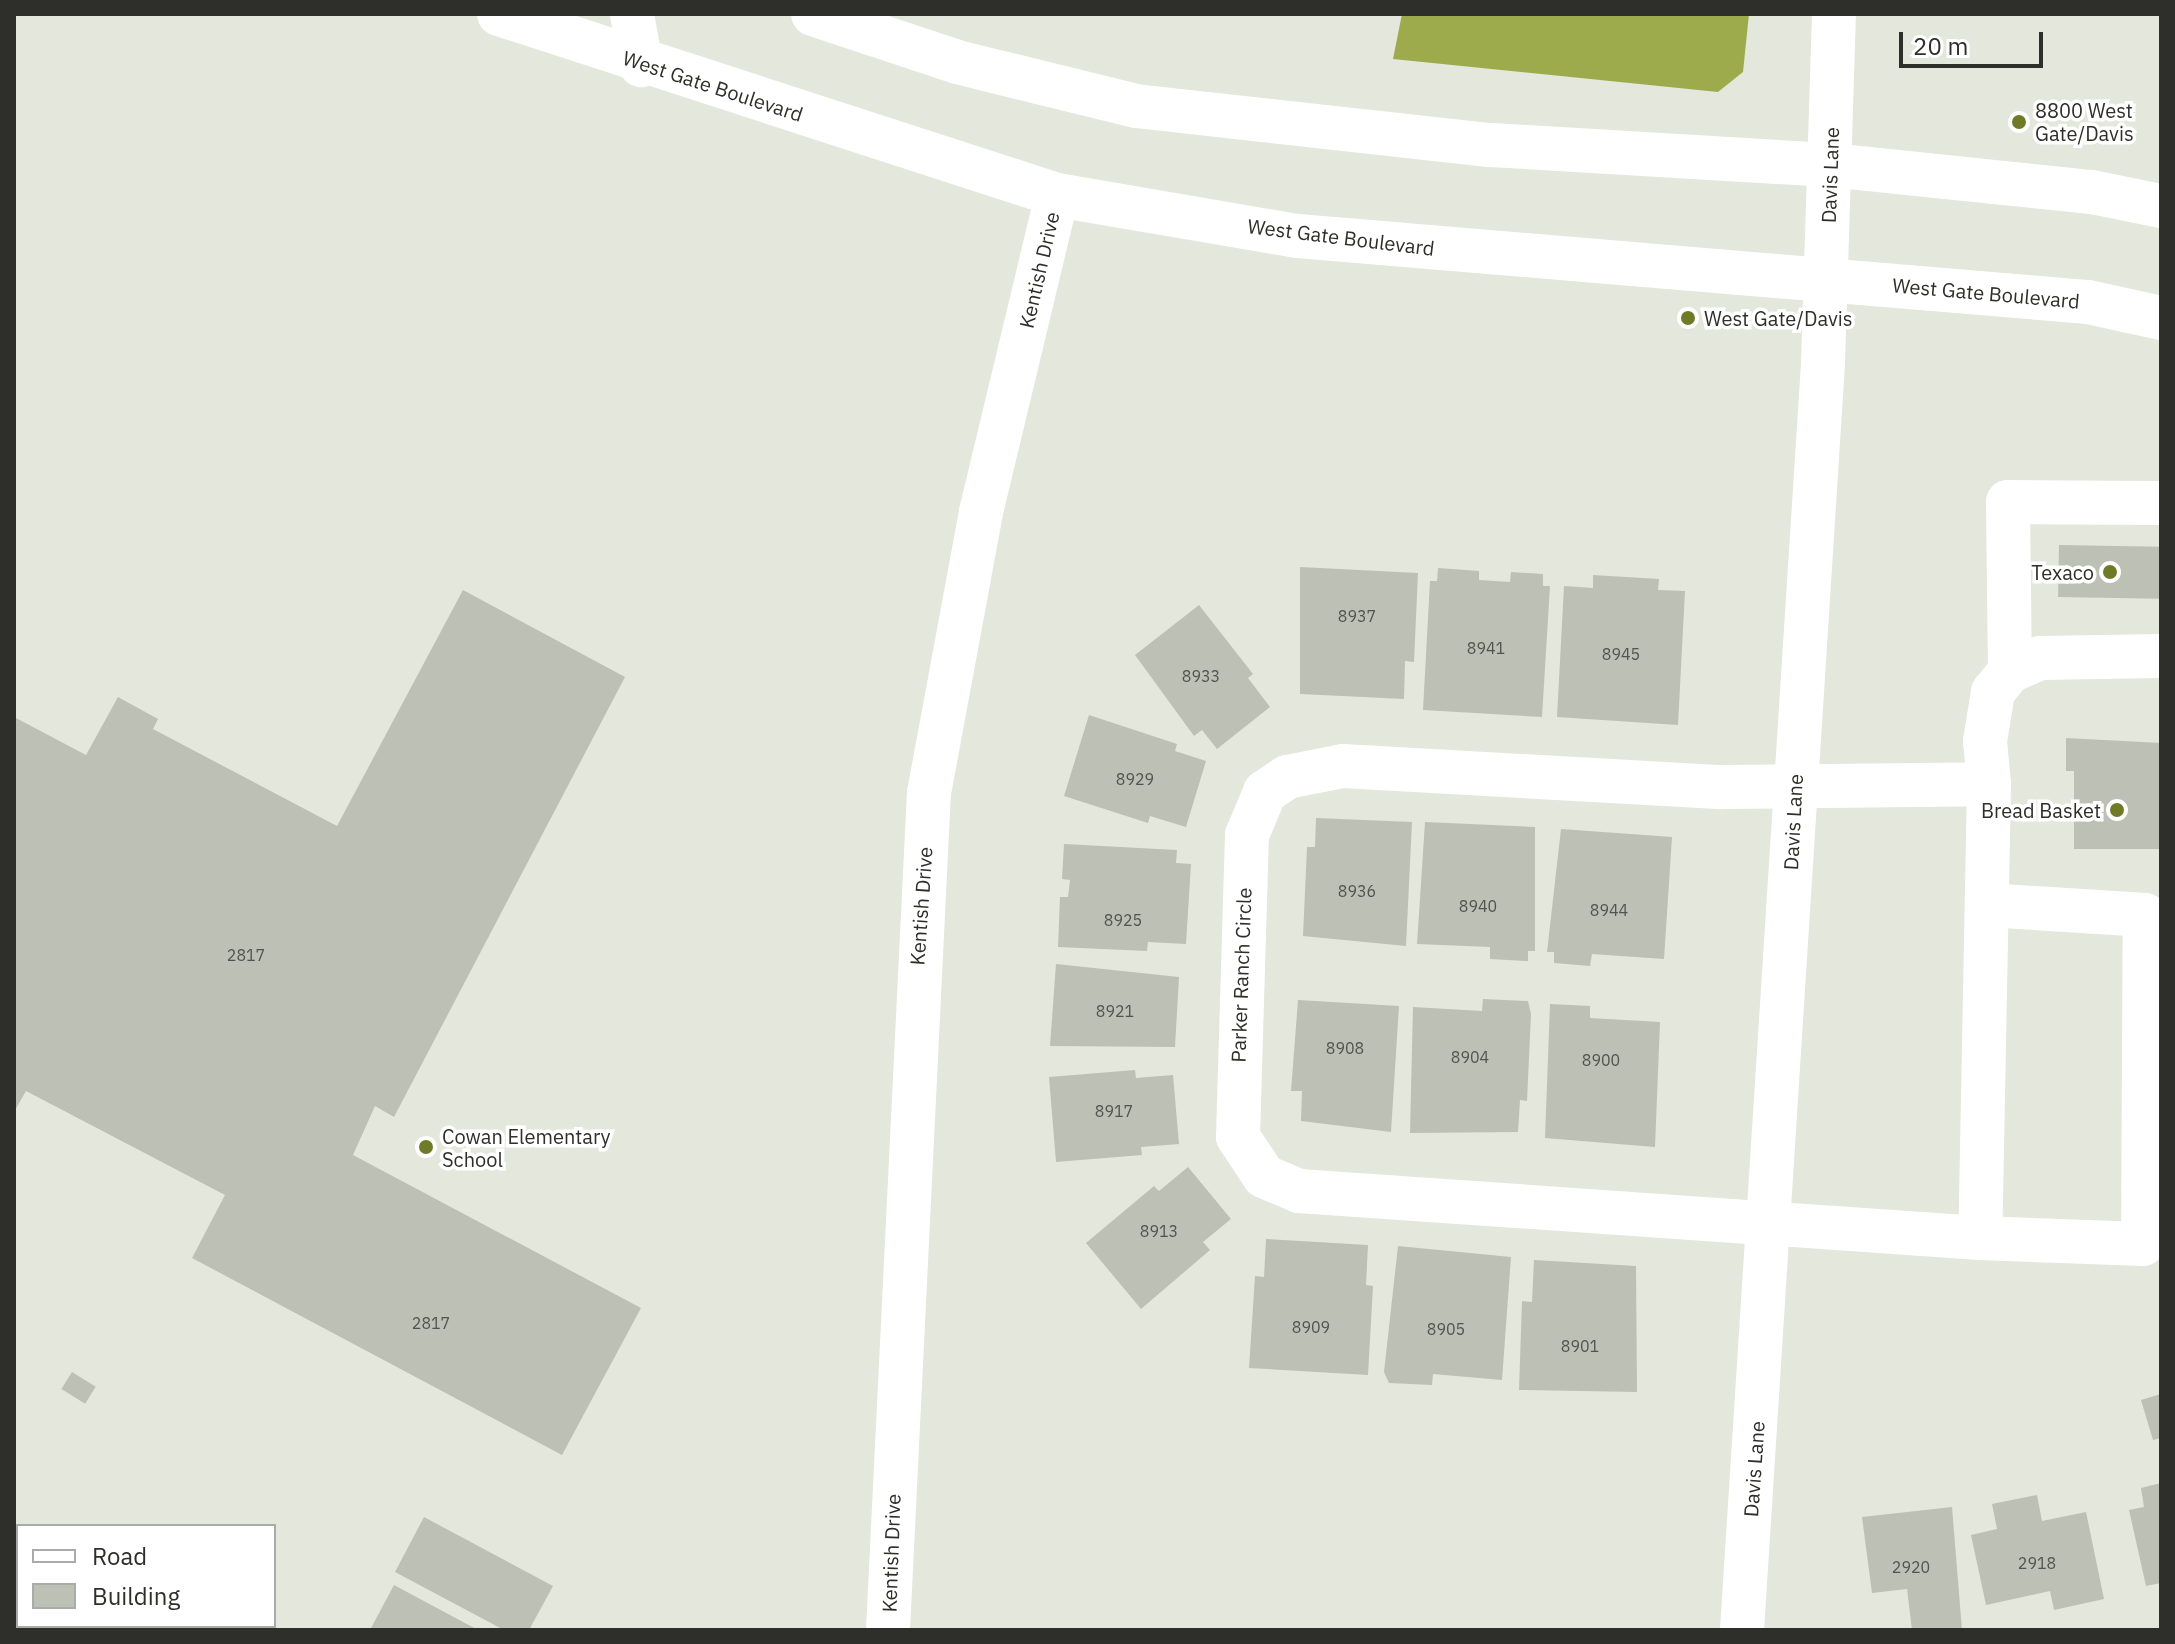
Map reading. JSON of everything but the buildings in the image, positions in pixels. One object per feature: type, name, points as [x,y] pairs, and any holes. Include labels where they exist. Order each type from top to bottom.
[{"type":"street","name":"West Gate Boulevard","points":[[499,14],[641,65],[1057,195],[1298,236],[2088,302],[2161,318]]},
{"type":"street","points":[[632,14],[641,65]]},
{"type":"street","points":[[813,14],[957,62],[1136,106],[1492,145],[1830,165],[2092,192],[2161,206]]},
{"type":"street","name":"Davis Lane","points":[[1742,1630],[1772,1224],[1794,787],[1827,278],[1834,14]]},
{"type":"street","name":"Kentish Drive","points":[[888,1630],[929,793],[981,512],[1057,195]]},
{"type":"street","points":[[2010,671],[2008,502],[2161,503]]},
{"type":"street","points":[[1980,1238],[1988,905],[1989,784],[1985,741],[1993,692],[2010,671],[2040,658],[2161,656]]},
{"type":"street","name":"Parker Ranch Circle","points":[[1988,905],[2145,915],[2143,1244],[1980,1238],[1299,1191],[1264,1176],[1238,1137],[1235,1112],[1246,850],[1254,811],[1265,792],[1314,768],[1794,787],[1989,784]]},
{"type":"green space","points":[[1402,14],[1749,14],[1743,72],[1718,92],[1393,59]]},
{"type":"place","name":"8800 West Gate/Davis","points":[[2019,122]]},
{"type":"place","name":"West Gate/Davis","points":[[1688,318]]},
{"type":"place","name":"Texaco","points":[[2110,572]]},
{"type":"place","name":"Bread Basket","points":[[2117,810]]},
{"type":"place","name":"Cowan Elementary School","points":[[426,1147]]}]
